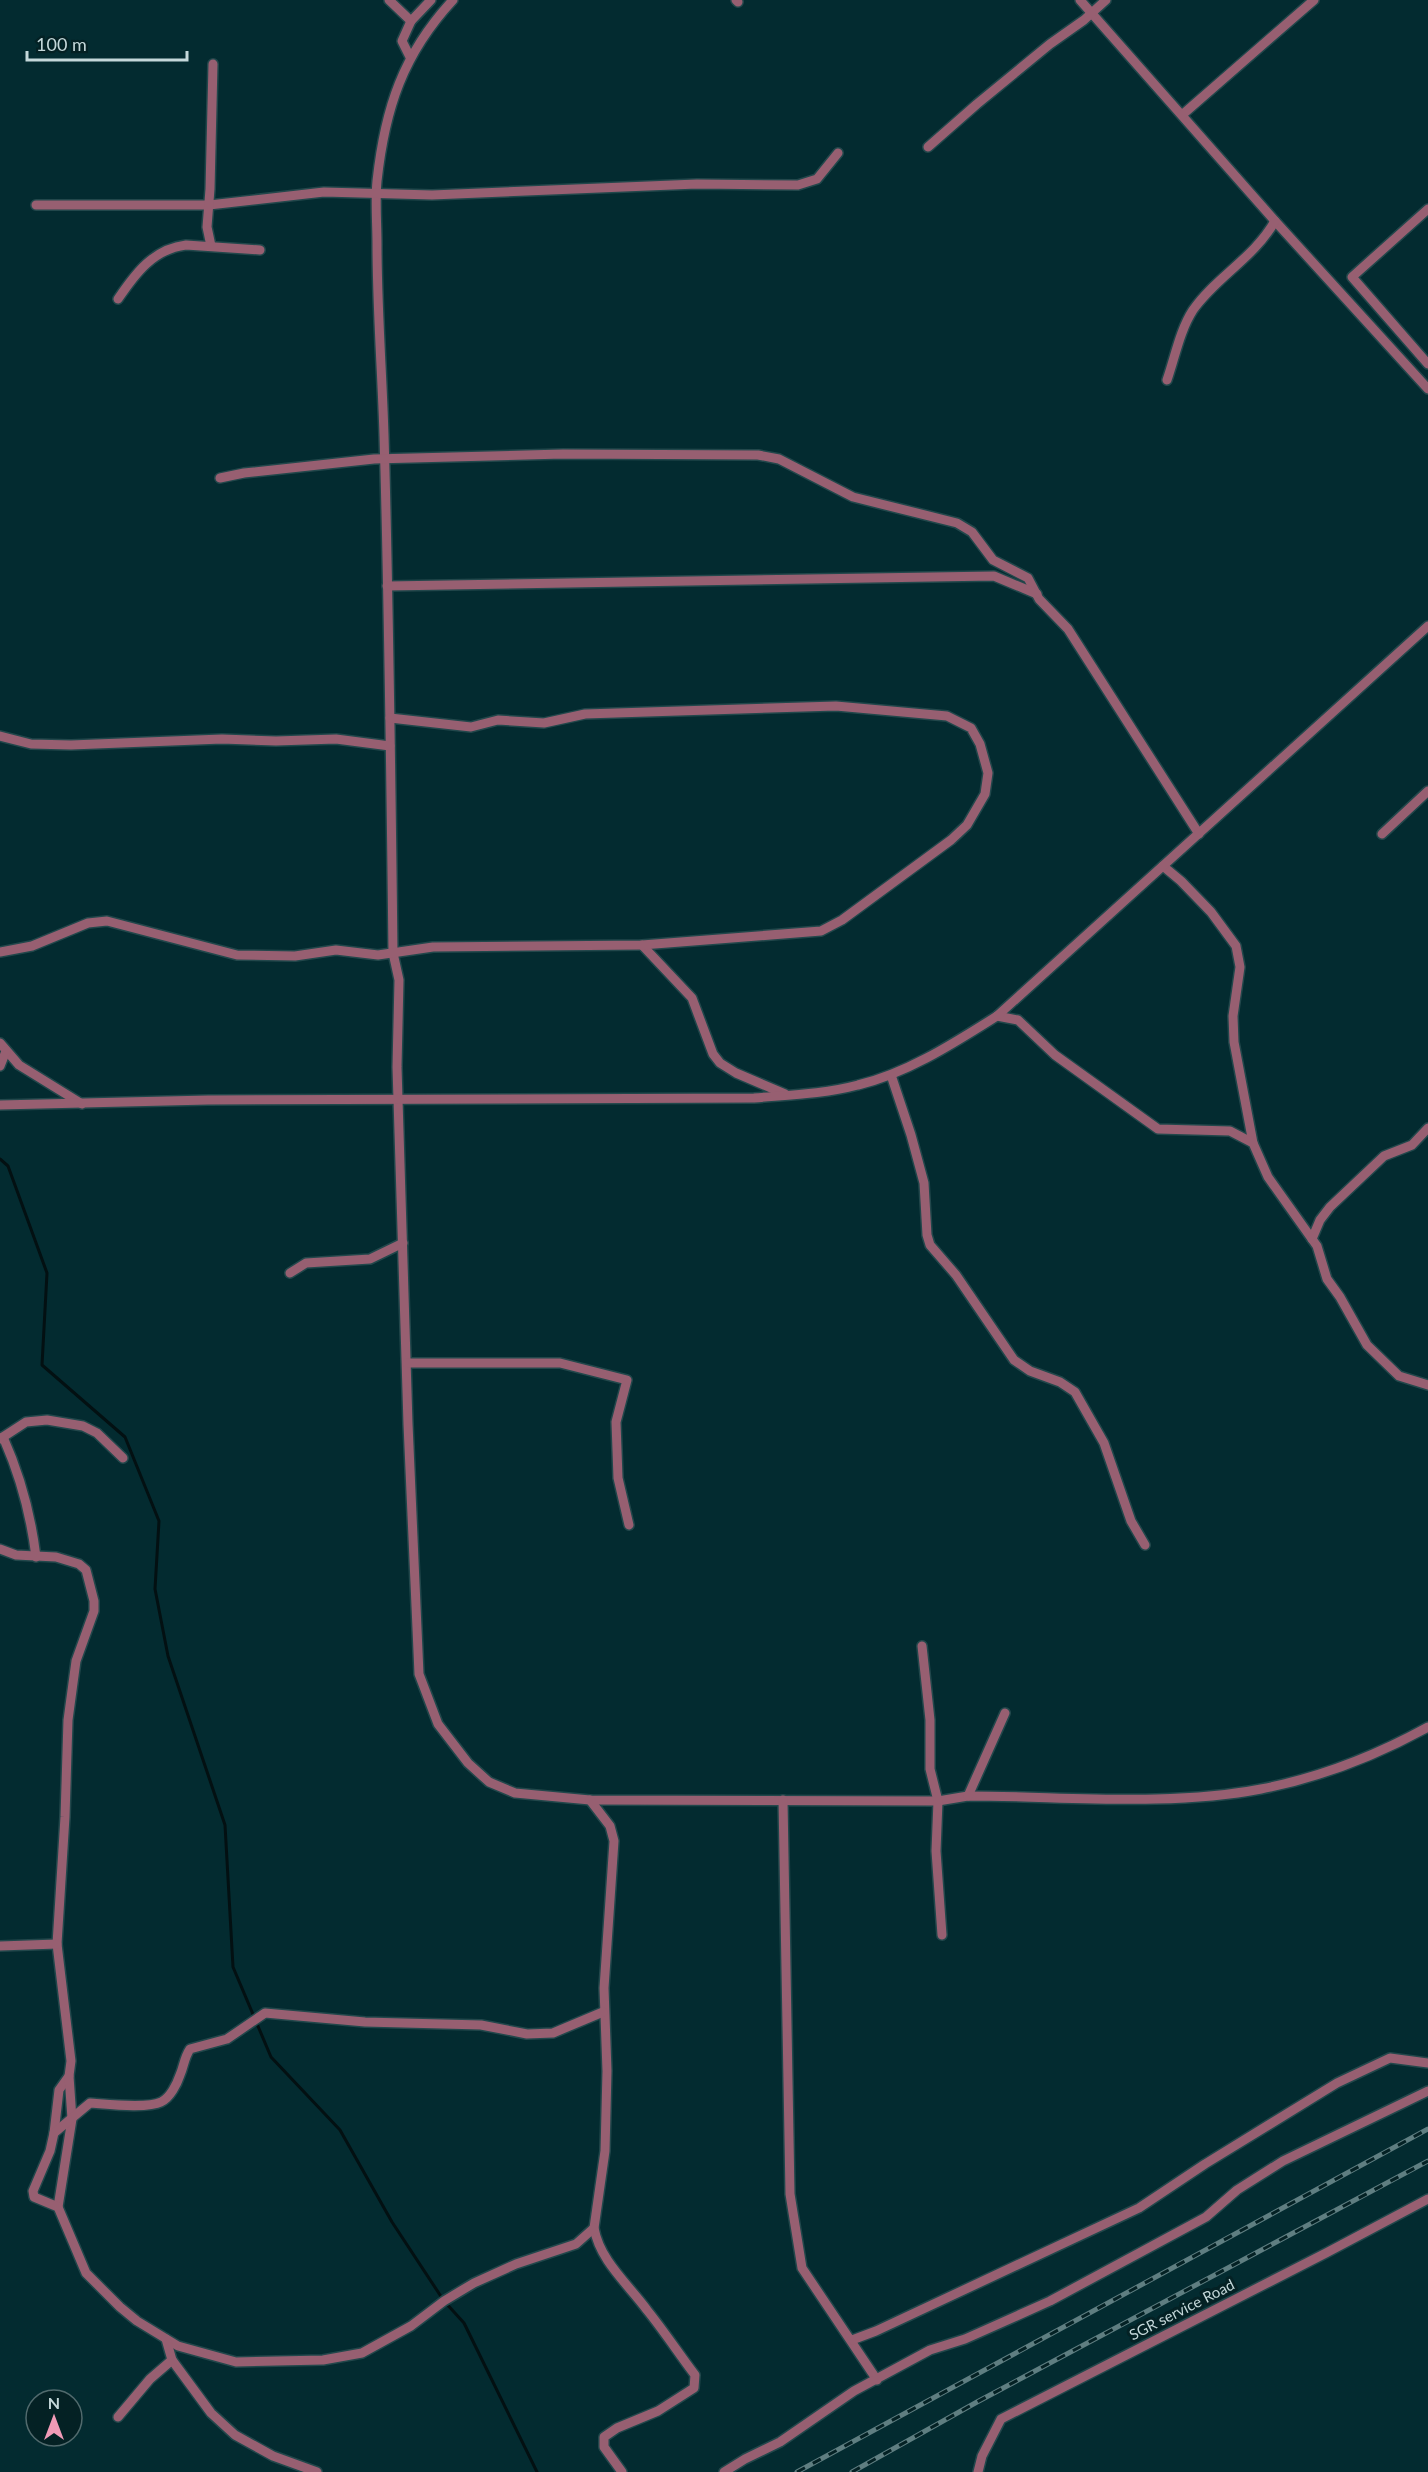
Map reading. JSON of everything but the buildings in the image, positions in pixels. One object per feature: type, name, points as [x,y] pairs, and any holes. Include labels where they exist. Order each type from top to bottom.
[{"type":"street","points":[[388,0],[411,21]]},
{"type":"street","points":[[410,57],[402,41],[411,21],[431,0]]},
{"type":"street","points":[[453,0],[435,20],[410,57],[399,81],[388,119],[377,182],[377,284],[384,460],[393,953],[399,980],[397,1067],[406,1363],[419,1674],[438,1724],[468,1763],[489,1782],[515,1793],[590,1800],[938,1801],[968,1796],[1156,1798],[1260,1789],[1347,1764],[1424,1729],[1428,1738]]},
{"type":"street","points":[[1080,0],[1275,221],[1428,389]]},
{"type":"street","points":[[928,147],[968,111],[1106,0]]},
{"type":"street","points":[[1182,116],[1314,0]]},
{"type":"street","points":[[211,246],[208,236],[213,64]]},
{"type":"street","points":[[36,205],[209,205],[324,192],[432,195],[697,184],[798,185],[817,179],[838,153]]},
{"type":"street","points":[[1428,209],[1352,277],[1428,364]]},
{"type":"street","points":[[1167,380],[1185,325],[1194,310],[1258,246],[1275,221]]},
{"type":"street","points":[[118,299],[135,274],[165,250],[186,244],[260,250]]},
{"type":"street","points":[[220,478],[244,473],[384,460],[563,454],[771,456],[853,497],[950,520],[972,532],[993,560],[1028,578],[1044,605],[1063,622],[1199,834]]},
{"type":"street","points":[[387,586],[994,576],[1036,594]]},
{"type":"street","points":[[0,1105],[83,1105],[208,1100],[754,1098],[859,1085],[891,1075],[954,1043],[998,1016],[1428,626]]},
{"type":"street","points":[[0,952],[32,946],[88,922],[107,921],[237,955],[295,956],[336,950],[367,955],[433,947],[462,949],[642,945],[821,931],[842,920],[951,840],[967,825],[986,795],[988,772],[981,744],[971,728],[946,716],[842,706],[585,714],[544,723],[498,720],[471,727],[390,718]]},
{"type":"street","points":[[0,736],[32,744],[71,746],[222,739],[276,741],[336,739],[390,746]]},
{"type":"street","points":[[1382,834],[1428,791]]},
{"type":"street","points":[[1163,866],[1211,912],[1236,946],[1240,968],[1233,1016],[1234,1042],[1253,1143],[1268,1177],[1312,1239],[1319,1251],[1326,1279],[1340,1297],[1372,1352],[1399,1377],[1428,1385]]},
{"type":"street","points":[[642,945],[692,998],[713,1054],[720,1063],[736,1073],[788,1095]]},
{"type":"street","points":[[998,1016],[1018,1020],[1055,1055],[1158,1129],[1230,1131],[1253,1143]]},
{"type":"street","points":[[3,1047],[19,1065],[83,1105]]},
{"type":"street","points":[[0,1066],[3,1047]]},
{"type":"street","points":[[891,1075],[924,1183],[927,1235],[930,1245],[956,1275],[1014,1360],[1030,1371],[1060,1382],[1075,1392],[1104,1443],[1131,1521],[1145,1545]]},
{"type":"street","points":[[1312,1239],[1320,1220],[1330,1207],[1384,1156],[1412,1145],[1426,1134]]},
{"type":"street","points":[[290,1273],[306,1263],[370,1259],[403,1243]]},
{"type":"street","points":[[406,1363],[560,1363],[627,1380],[616,1422],[618,1478],[628,1525]]},
{"type":"street","points":[[36,1557],[33,1530],[15,1464],[2,1438],[26,1422],[47,1420],[83,1426],[97,1433],[123,1458]]},
{"type":"street","points":[[0,1549],[16,1555],[56,1557],[79,1564],[86,1570],[94,1601],[94,1611],[76,1661],[68,1720],[57,1944],[70,2050],[72,2119],[57,2207],[86,2273],[120,2307],[178,2346],[236,2362],[323,2360],[362,2353],[411,2326],[444,2301],[474,2283],[516,2264],[576,2244],[594,2228]]},
{"type":"street","points":[[922,1646],[930,1720],[930,1769],[938,1801],[936,1851],[942,1935]]},
{"type":"street","points":[[968,1796],[1005,1713]]},
{"type":"street","points":[[590,1800],[610,1826],[614,1841],[603,2012],[607,2071],[605,2151],[594,2228],[596,2239],[604,2257],[647,2309],[695,2375],[696,2381],[694,2388],[658,2411],[617,2428],[604,2437],[604,2447],[622,2472]]},
{"type":"street","points":[[783,1800],[790,2194],[802,2268],[877,2380]]},
{"type":"street","points":[[0,1946],[57,1944]]},
{"type":"street","points":[[54,2133],[90,2103],[124,2106],[161,2103],[170,2094],[180,2074],[184,2057],[190,2049],[227,2039],[265,2013],[365,2022],[481,2025],[527,2034],[553,2033],[603,2012]]},
{"type":"street","points":[[852,2340],[876,2331],[1139,2208],[1205,2164],[1337,2083],[1390,2058],[1428,2063]]},
{"type":"street","points":[[57,2207],[34,2197],[33,2191],[50,2151],[59,2090],[69,2076]]},
{"type":"street","points":[[724,2472],[780,2442],[814,2417],[930,2350],[965,2339],[1050,2301],[1206,2217],[1237,2190],[1283,2161],[1428,2091]]},
{"type":"street","name":"SGR service Road","points":[[978,2472],[982,2456],[1001,2418],[1428,2199]]},
{"type":"street","points":[[166,2339],[172,2360],[211,2413],[235,2435],[273,2456],[317,2472]]},
{"type":"street","points":[[118,2417],[150,2379],[172,2360]]},
{"type":"waterway","points":[[0,1159],[8,1166],[47,1273],[42,1365],[125,1437],[159,1521],[155,1589],[168,1656],[225,1825],[233,1967],[271,2057],[340,2130],[392,2222],[444,2301],[464,2323],[537,2472]]},
{"type":"railway","points":[[797,2472],[1428,2129]]},
{"type":"railway","points":[[852,2472],[977,2402],[1428,2161]]}]
